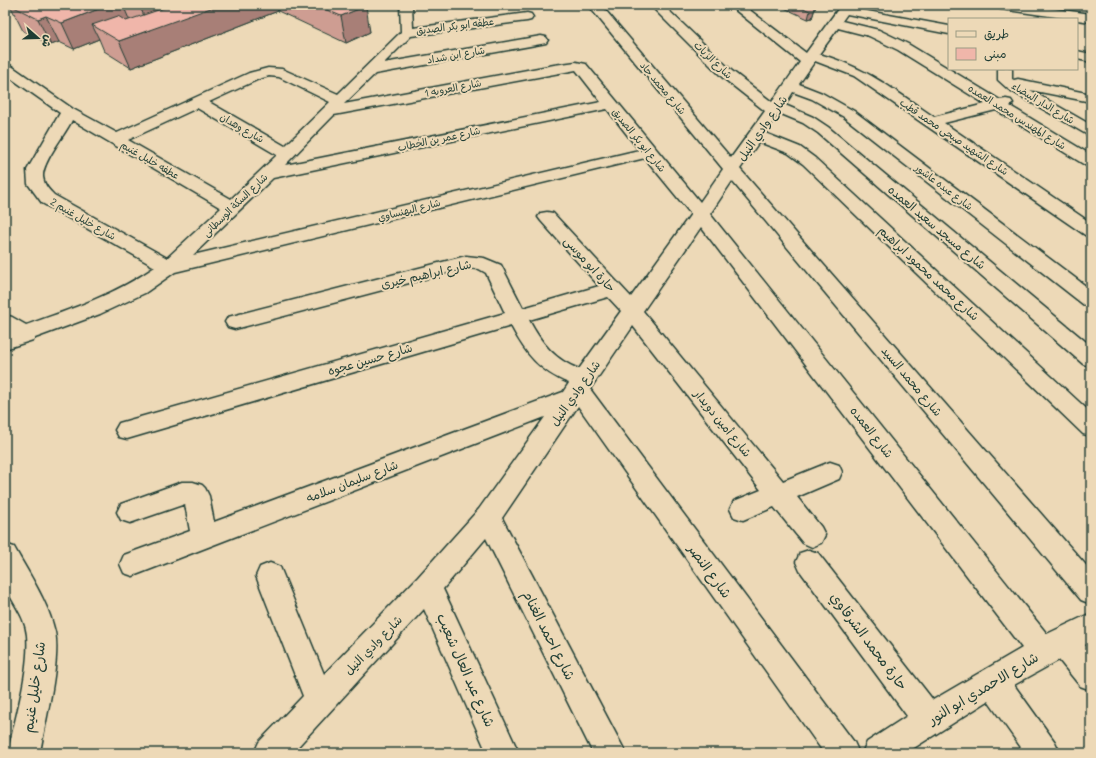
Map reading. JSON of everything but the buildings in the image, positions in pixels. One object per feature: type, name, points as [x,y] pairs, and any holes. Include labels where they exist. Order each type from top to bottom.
[{"type":"street","points":[[407,33],[411,5]]},
{"type":"street","points":[[520,5],[541,40],[554,69]]},
{"type":"street","name":"شارع محمد جاد","points":[[594,5],[732,170]]},
{"type":"street","name":"شارع الزيات","points":[[656,5],[728,77],[749,94],[775,108]]},
{"type":"street","points":[[735,5],[810,59]]},
{"type":"street","points":[[1007,18],[1006,5],[1091,18]]},
{"type":"street","points":[[839,11],[948,30]]},
{"type":"street","name":"شارع وادي النيل","points":[[270,753],[428,586],[488,518],[700,213],[810,59],[839,11]]},
{"type":"street","name":"شارع المهندس محمد العمده","points":[[839,11],[858,28],[889,40],[1091,162]]},
{"type":"street","name":"عطفه ابو بكر الصديق","points":[[407,33],[528,17]]},
{"type":"street","name":"شارع السكة الوسطانى","points":[[5,341],[26,335],[99,306],[138,288],[169,267],[267,174],[407,33]]},
{"type":"street","name":"شارع ابن شداد","points":[[371,70],[541,40]]},
{"type":"street","points":[[1078,55],[1091,58]]},
{"type":"street","name":"شارع الشهيد صبحى محمد قطب","points":[[810,59],[834,62],[851,69],[932,122],[1091,231]]},
{"type":"street","name":"شارع العروبه 1","points":[[334,107],[579,66]]},
{"type":"street","name":"شارع ابو بكر الصديق","points":[[579,66],[583,69],[648,152],[700,213]]},
{"type":"street","points":[[5,68],[68,112]]},
{"type":"street","points":[[114,140],[261,73],[282,73],[334,107]]},
{"type":"street","points":[[1005,74],[1091,98]]},
{"type":"street","name":"شارع الدار البيضاء","points":[[1005,74],[1031,98],[1091,131]]},
{"type":"street","name":"شارع عبده عاشور","points":[[790,86],[817,96],[849,114],[1091,300]]},
{"type":"street","points":[[932,122],[1031,98]]},
{"type":"street","name":"شارع وهدان","points":[[198,102],[287,154]]},
{"type":"street","name":"شارع عمر بن الخطاب","points":[[267,174],[611,104]]},
{"type":"street","name":"شارع مسجد سعيد العمده","points":[[775,108],[808,120],[823,130],[1091,358]]},
{"type":"street","name":"عطفه خليل غنيم","points":[[68,112],[114,140],[233,207]]},
{"type":"street","name":"شارع خليل غنيم 2","points":[[68,112],[61,127],[40,158],[35,170],[34,180],[38,190],[48,199],[169,267]]},
{"type":"street","name":"شارع محمد محمود ابراهيم","points":[[756,135],[794,150],[809,160],[1091,427]]},
{"type":"street","name":"شارع البهنساوي","points":[[169,267],[648,152]]},
{"type":"street","name":"شارع محمد السيد","points":[[732,170],[1091,591]]},
{"type":"street","name":"شارع العمده","points":[[700,213],[1053,646],[1091,675]]},
{"type":"street","name":"حارة ابو موسى","points":[[547,216],[632,311]]},
{"type":"street","name":"شارع ابراهيم خيرى","points":[[235,322],[466,262],[488,264],[494,268],[534,347],[546,361],[563,372],[577,389]]},
{"type":"street","name":"شارع حسين عجوه","points":[[127,430],[612,289]]},
{"type":"street","name":"شارع أمين دويدار","points":[[632,311],[779,493],[811,549]]},
{"type":"street","points":[[5,322],[26,335]]},
{"type":"street","name":"شارع سليمان سلامه","points":[[133,564],[577,389]]},
{"type":"street","name":"شارع النصر","points":[[577,389],[843,753]]},
{"type":"street","points":[[743,509],[830,472]]},
{"type":"street","points":[[130,512],[182,493],[193,493],[196,496],[204,537]]},
{"type":"street","name":"شارع احمد الغنام","points":[[488,518],[610,753]]},
{"type":"street","name":"حارة محمد الشرقاوي","points":[[811,549],[929,720]]},
{"type":"street","name":"شارع خليل غنيم","points":[[5,556],[36,615],[41,634],[41,656],[37,685],[24,753]]},
{"type":"street","points":[[270,576],[320,701]]},
{"type":"street","name":"شارع عبد العال شعيب","points":[[428,586],[503,753]]},
{"type":"street","name":"شارع الاحمدي ابو النور","points":[[878,753],[992,681],[1053,646],[1091,627]]},
{"type":"street","points":[[992,681],[1044,753]]}]
